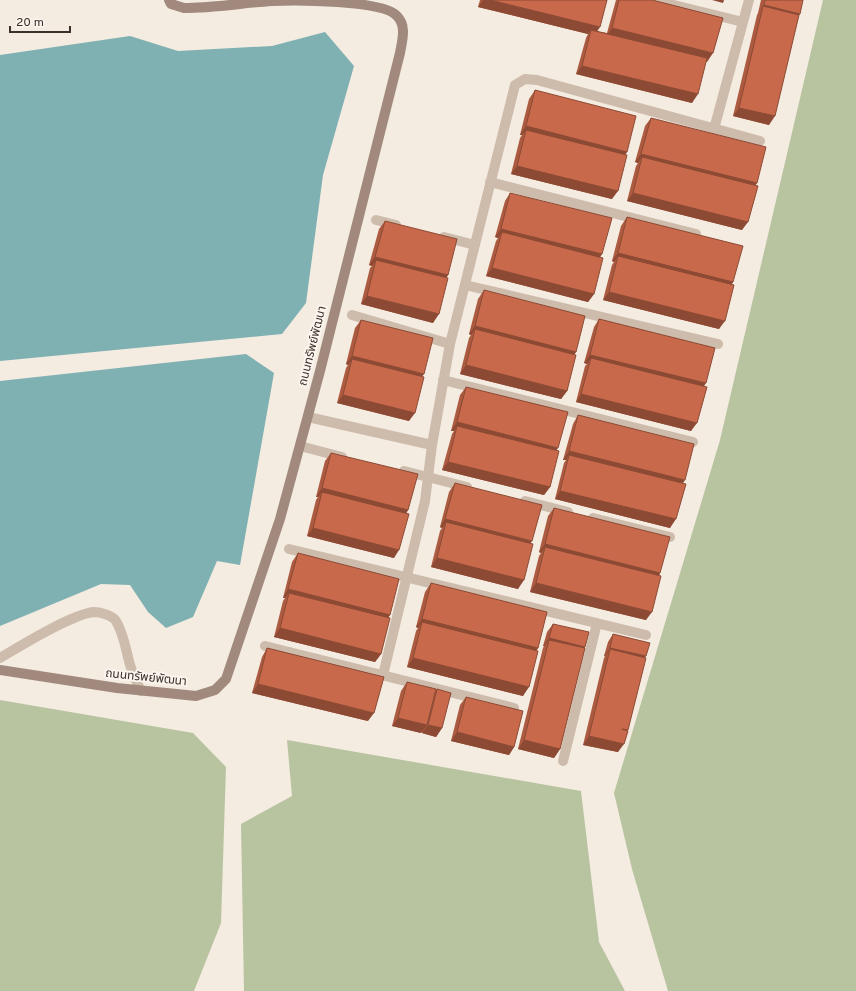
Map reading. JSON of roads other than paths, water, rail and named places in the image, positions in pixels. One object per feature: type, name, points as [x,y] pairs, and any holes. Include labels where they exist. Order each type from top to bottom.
[{"type":"street","name":"ถนนทรัพย์พัฒนา","points":[[0,670],[141,691],[196,696],[215,690],[226,679],[280,519],[308,417],[403,38],[403,26],[397,16],[386,9],[323,1],[273,1],[184,8],[172,4],[169,0]]},
{"type":"street","points":[[654,0],[743,22]]},
{"type":"street","points":[[714,129],[749,0]]},
{"type":"street","points":[[383,675],[425,501],[432,445],[450,344],[515,85],[525,79],[537,80],[760,141]]},
{"type":"street","points":[[490,182],[703,236]]},
{"type":"street","points":[[376,220],[407,228]]},
{"type":"street","points":[[437,235],[475,245]]},
{"type":"street","points":[[465,285],[718,344]]},
{"type":"street","points":[[352,315],[450,344]]},
{"type":"street","points":[[443,380],[693,442]]},
{"type":"street","points":[[308,417],[432,445]]},
{"type":"street","points":[[300,446],[353,459]]},
{"type":"street","points":[[390,468],[473,488]]},
{"type":"street","points":[[511,498],[670,537]]},
{"type":"street","points":[[289,549],[646,635]]},
{"type":"street","points":[[0,658],[30,640],[79,616],[95,612],[106,614],[116,620],[121,631],[130,666],[141,691]]},
{"type":"street","points":[[563,761],[597,623]]},
{"type":"street","points":[[266,646],[514,708]]},
{"type":"water","points":[[325,32],[354,66],[323,175],[306,303],[282,334],[0,361],[0,55],[130,36],[178,51],[272,46]]},
{"type":"water","points":[[246,354],[274,373],[240,565],[217,561],[193,617],[166,628],[148,612],[130,585],[101,584],[0,626],[0,381]]}]
